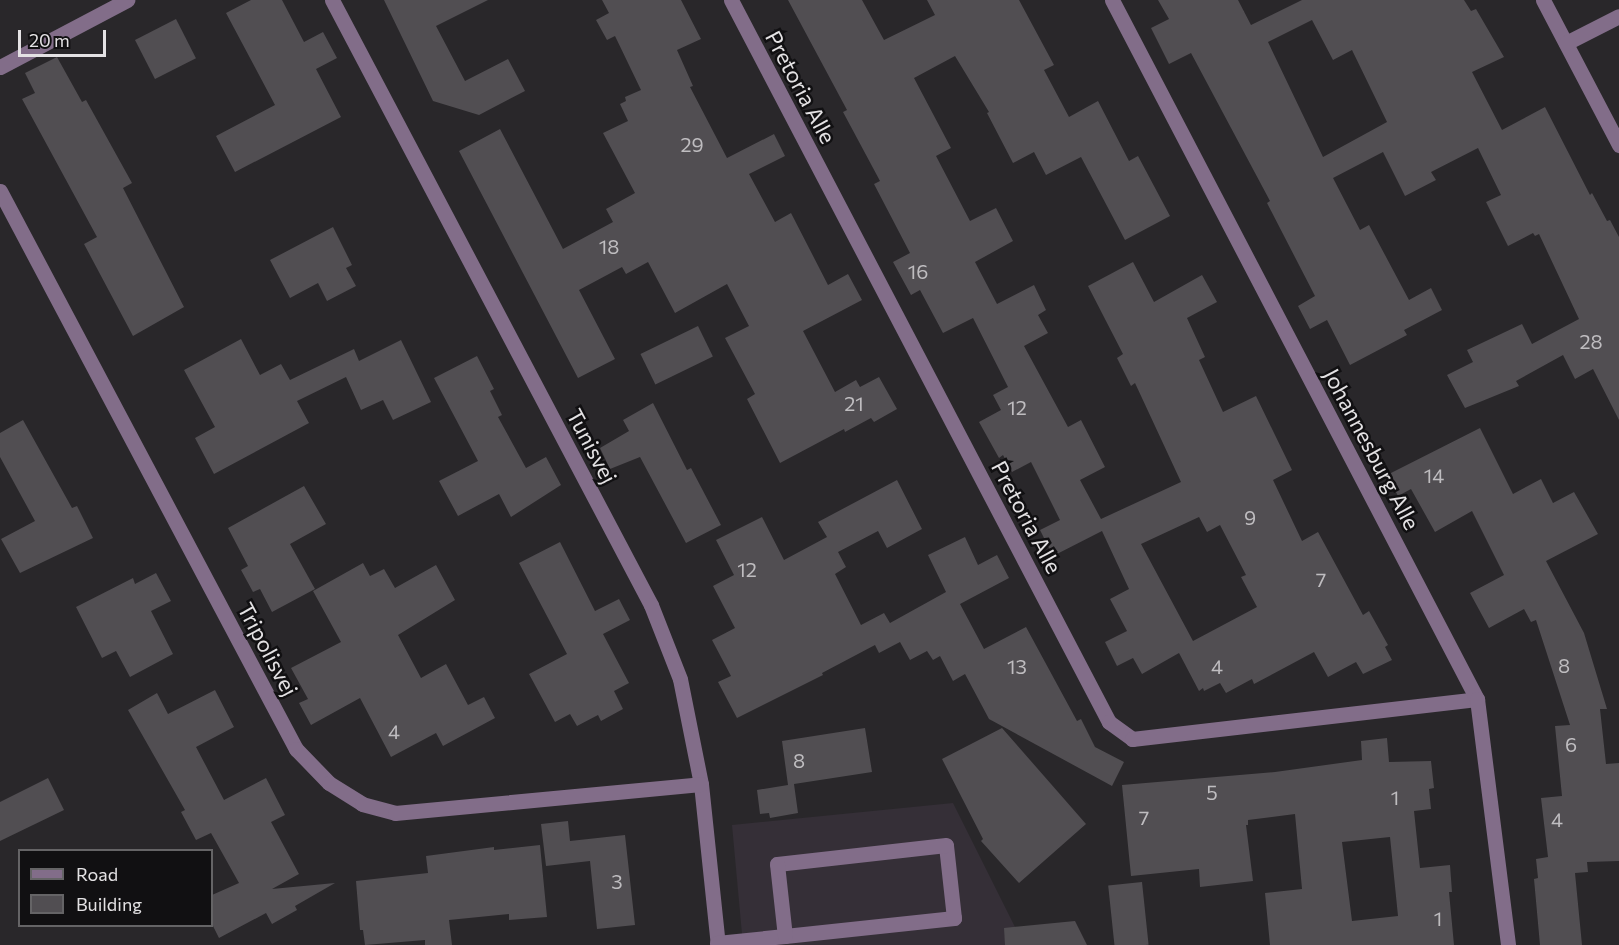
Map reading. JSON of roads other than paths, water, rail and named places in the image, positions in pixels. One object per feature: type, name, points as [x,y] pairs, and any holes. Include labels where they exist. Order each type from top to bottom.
[{"type":"street","points":[[0,68],[126,0]]},
{"type":"street","name":"Tunisvej","points":[[332,0],[651,605],[680,679],[701,784],[718,944]]},
{"type":"street","name":"Pretoria Alle","points":[[730,0],[1109,722],[1132,739],[1477,699]]},
{"type":"street","name":"Johannesburg Alle","points":[[1112,0],[1477,699],[1508,945]]},
{"type":"street","points":[[1543,0],[1619,145]]},
{"type":"street","points":[[1566,43],[1619,16]]},
{"type":"street","name":"Tripolisvej","points":[[0,191],[296,749],[329,783],[362,804],[395,813],[701,784]]},
{"type":"street","points":[[718,944],[954,918],[946,845],[777,864],[785,936]]}]
